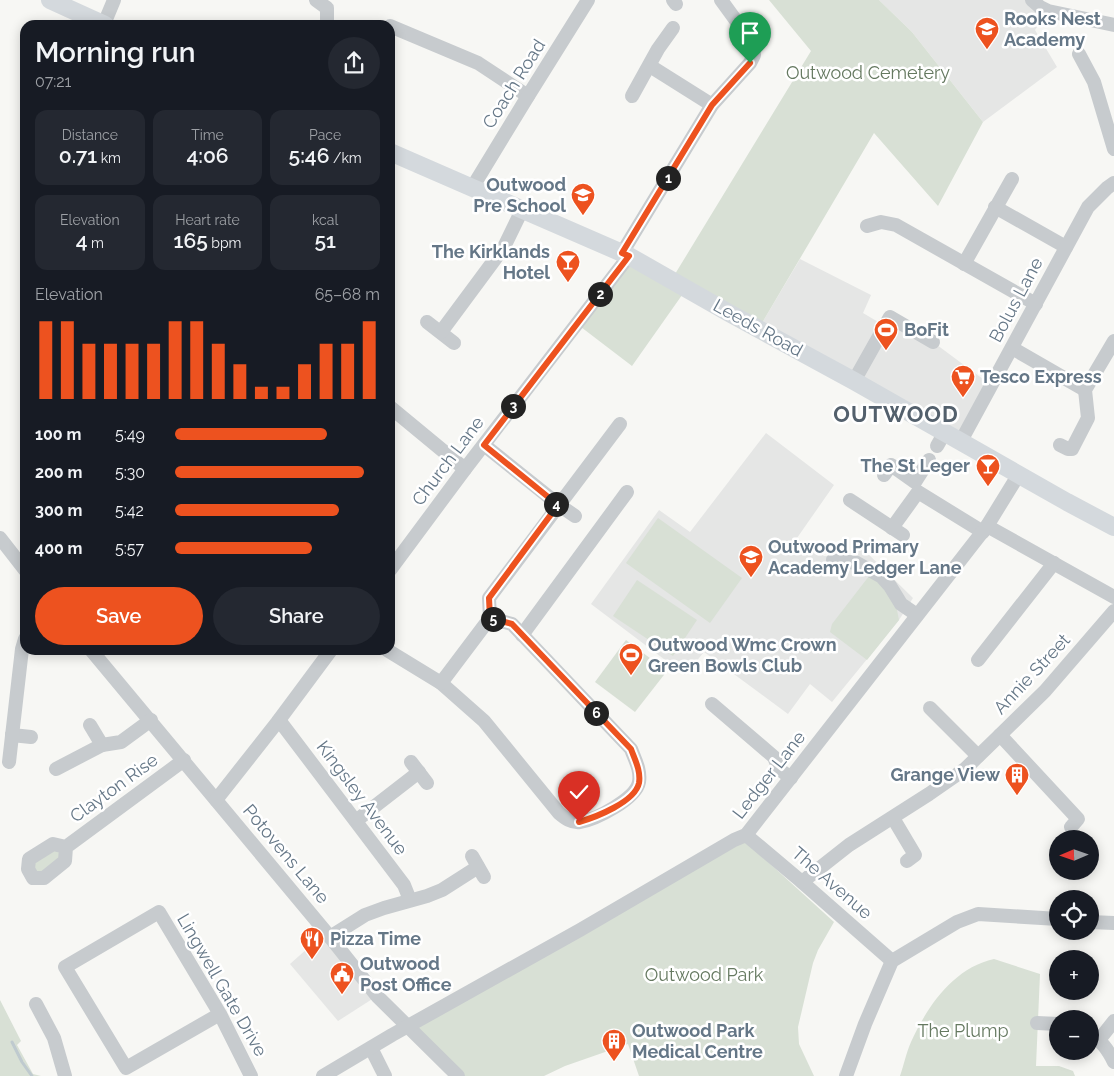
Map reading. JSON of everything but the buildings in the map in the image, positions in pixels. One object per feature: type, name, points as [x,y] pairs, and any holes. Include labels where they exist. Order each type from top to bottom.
[{"type":"main road","points":[[50,0],[93,20]]},
{"type":"main road","name":"Leeds Road","points":[[395,154],[626,254],[854,381],[941,439],[961,441],[1114,527]]},
{"type":"street","points":[[106,20],[114,0]]},
{"type":"street","points":[[316,0],[327,8],[327,20]]},
{"type":"street","name":"Coach Road","points":[[472,188],[588,0]]},
{"type":"street","name":"Church Lane","points":[[395,563],[626,254],[712,105],[750,63],[754,55],[753,44],[721,0]]},
{"type":"street","points":[[1032,0],[1048,11],[1114,25]]},
{"type":"street","points":[[395,28],[478,63],[528,96]]},
{"type":"street","points":[[632,96],[672,28]]},
{"type":"street","points":[[1080,54],[1094,82],[1112,133],[1114,149]]},
{"type":"street","points":[[650,66],[712,105]]},
{"type":"street","points":[[964,264],[1012,179]]},
{"type":"street","name":"Bolus Lane","points":[[961,441],[1088,207],[1114,183]]},
{"type":"street","points":[[995,208],[1066,247]]},
{"type":"street","points":[[441,332],[504,247],[522,210]]},
{"type":"street","points":[[867,226],[881,222],[896,225],[1036,304]]},
{"type":"street","points":[[854,381],[890,317],[933,342]]},
{"type":"street","points":[[427,322],[454,343]]},
{"type":"street","points":[[1060,446],[1072,449],[1088,418],[1085,390],[1114,341]]},
{"type":"street","points":[[1012,348],[1085,390]]},
{"type":"street","points":[[395,411],[464,469]]},
{"type":"street","points":[[441,683],[490,618],[489,598],[620,424]]},
{"type":"street","points":[[484,445],[558,505],[575,516]]},
{"type":"street","points":[[884,476],[891,465],[916,482],[929,460]]},
{"type":"street","name":"Ledger Lane","points":[[326,1075],[734,840],[746,835],[985,529],[1019,474]]},
{"type":"street","points":[[522,635],[626,492]]},
{"type":"street","points":[[850,500],[898,531],[918,492],[1114,597]]},
{"type":"street","points":[[0,538],[20,564]]},
{"type":"street","points":[[833,560],[856,563],[882,577],[901,604],[917,615]]},
{"type":"street","points":[[978,660],[1054,564]]},
{"type":"street","name":"Annie Street","points":[[1071,827],[1078,819],[1000,735],[1046,691],[1114,611]]},
{"type":"street","points":[[395,655],[441,683],[484,721],[559,813],[569,820],[579,822],[593,818],[632,795],[639,784],[639,768],[631,749],[512,624],[490,618]]},
{"type":"street","points":[[10,762],[21,655]]},
{"type":"street","name":"Potovens Lane","points":[[95,655],[184,760],[377,996],[458,1076]]},
{"type":"street","points":[[216,800],[327,655]]},
{"type":"street","points":[[712,704],[774,757],[779,769],[790,778]]},
{"type":"street","points":[[930,708],[978,756]]},
{"type":"street","points":[[56,769],[102,745],[121,742],[150,720]]},
{"type":"street","name":"Kingsley Avenue","points":[[279,720],[357,820],[404,885],[410,900]]},
{"type":"street","points":[[90,725],[102,745]]},
{"type":"street","points":[[12,735],[31,737]]},
{"type":"street","points":[[802,882],[849,845],[958,774],[1000,735]]},
{"type":"street","name":"Clayton Rise","points":[[66,847],[184,760]]},
{"type":"street","points":[[357,820],[419,772]]},
{"type":"street","points":[[893,818],[916,855],[907,861]]},
{"type":"street","name":"The Avenue","points":[[746,835],[892,961]]},
{"type":"street","points":[[330,937],[365,915],[442,890],[478,867]]},
{"type":"street","name":"Lingwell Gate Drive","points":[[128,1072],[65,966],[159,912],[220,1014],[251,1076]]},
{"type":"street","points":[[846,1076],[892,961],[957,922],[978,914],[1049,918]]},
{"type":"street","points":[[1099,922],[1114,923]]},
{"type":"street","points":[[36,1004],[54,1038],[65,1076]]},
{"type":"street","points":[[128,1072],[220,1014]]},
{"type":"street","points":[[1099,1034],[1114,1021]]},
{"type":"street","points":[[1099,1041],[1109,1052],[1114,1062]]},
{"type":"street","points":[[370,1048],[385,1076]]},
{"type":"shaded area","name":"Rooks Nest Academy","points":[[879,0],[1032,0],[1048,11],[1035,30],[1057,67],[983,122],[912,32]]},
{"type":"shaded area","points":[[800,259],[871,295],[863,313],[885,326],[890,317],[933,342],[991,385],[961,441],[759,328]]},
{"type":"shaded area","name":"Outwood Primary Academy Ledger Lane","points":[[766,433],[834,485],[797,538],[824,556],[850,557],[860,546],[913,598],[899,620],[832,702],[810,684],[788,714],[704,652],[685,675],[591,604],[659,510],[690,532]]},
{"type":"shaded area","points":[[326,932],[377,996],[338,1021],[290,964]]},
{"type":"green space","name":"Outwood Cemetery","points":[[769,0],[879,0],[912,32],[983,122],[938,206],[874,133],[759,328],[687,288],[632,366],[577,324],[629,256],[672,279],[811,51]]},
{"type":"green space","points":[[658,518],[742,578],[710,623],[626,563]]},
{"type":"green space","points":[[873,571],[901,604],[897,610],[899,620],[867,660],[830,632],[832,624]]},
{"type":"green space","points":[[637,580],[697,620],[673,656],[613,616]]},
{"type":"green space","name":"Outwood Wmc Crown Green Bowls Club","points":[[626,640],[667,671],[635,712],[595,682]]},
{"type":"green space","name":"Outwood Park","points":[[734,840],[747,843],[834,922],[813,963],[798,1027],[799,1044],[814,1076],[639,1076],[628,1044],[565,1066],[544,1076],[458,1076],[407,1027]]},
{"type":"green space","points":[[53,844],[65,861],[33,878],[29,859]]},
{"type":"green space","name":"The Plump","points":[[994,959],[1040,974],[1036,1066],[1059,1066],[1073,1071],[1075,1076],[900,1076],[911,1042],[933,1003],[954,980],[966,971]]},
{"type":"green space","points":[[0,1000],[21,1041],[17,1045],[33,1074],[41,1076],[0,1076]]},
{"type":"waterway","points":[[12,1042],[22,1062],[32,1076]]},
{"type":"place","name":"Rooks Nest Academy","points":[[987,50]]},
{"type":"place","name":"Outwood Pre School","points":[[583,216]]},
{"type":"place","name":"The Kirklands Hotel","points":[[568,283]]},
{"type":"place","name":"BoFit","points":[[886,351]]},
{"type":"place","name":"Tesco Express","points":[[963,398]]},
{"type":"place","name":"The St Leger","points":[[988,487]]},
{"type":"place","name":"Outwood Primary Academy Ledger Lane","points":[[751,578]]},
{"type":"place","name":"Outwood Wmc Crown Green Bowls Club","points":[[631,676]]},
{"type":"place","name":"Grange View","points":[[1017,796]]},
{"type":"place","name":"Pizza Time","points":[[312,960]]},
{"type":"place","name":"Outwood Post Office","points":[[342,995]]},
{"type":"place","name":"Outwood Park Medical Centre","points":[[614,1062]]},
{"type":"district","name":"OUTWOOD","points":[[896,414]]},
{"type":"route","points":[[579,822],[593,818],[632,795],[639,784],[639,768],[631,749],[512,624],[490,618],[489,598],[558,505],[484,445],[629,256],[622,253],[712,105],[750,63]]}]
